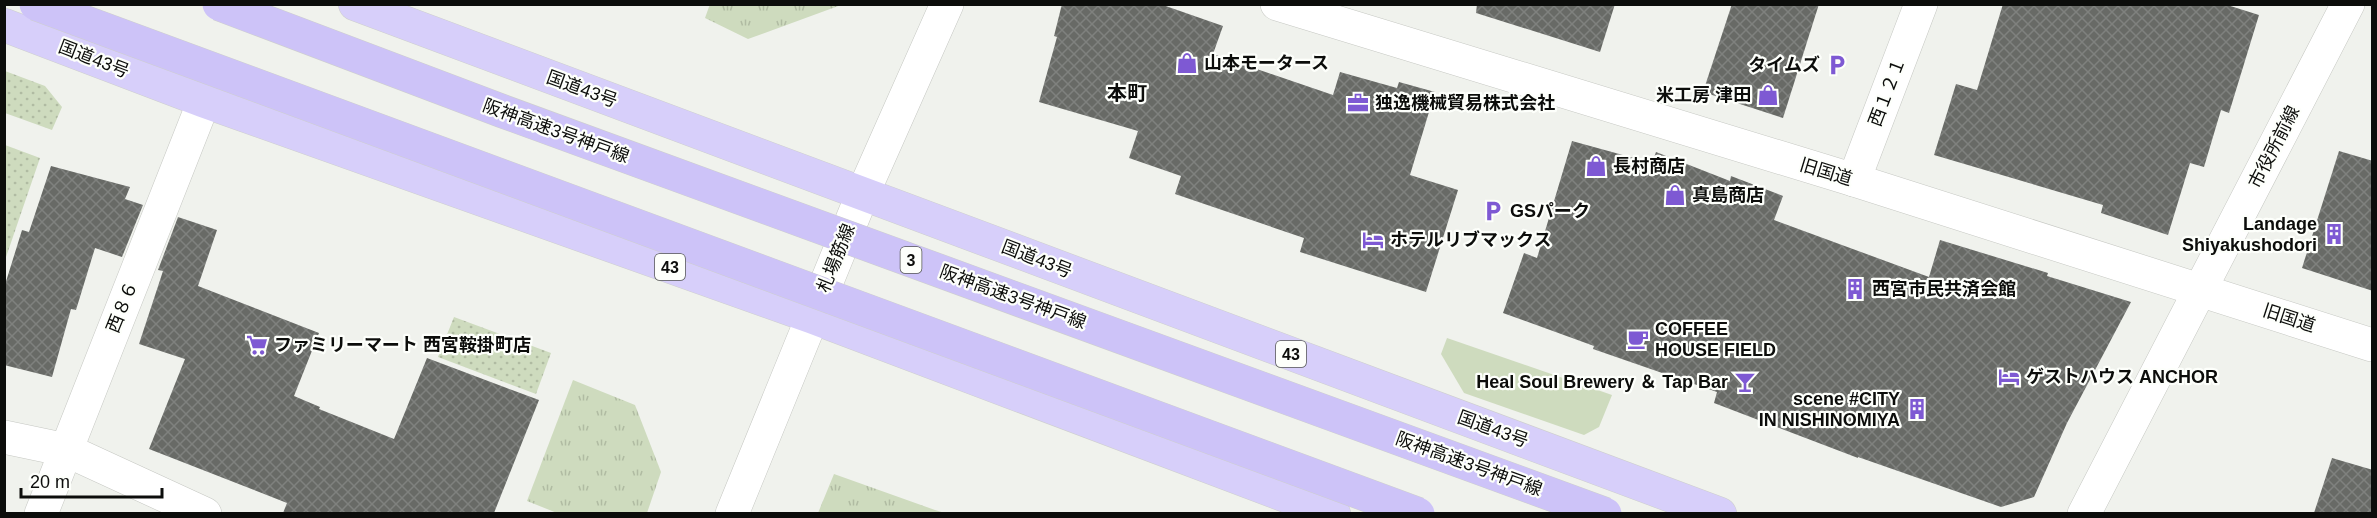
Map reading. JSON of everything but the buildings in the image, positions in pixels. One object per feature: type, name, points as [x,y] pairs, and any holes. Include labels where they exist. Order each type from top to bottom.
[{"type":"highway","points":[[36,4],[1418,513]]},
{"type":"highway","name":"阪神高速3号神戸線","points":[[219,4],[513,115],[1605,513]]},
{"type":"highway","name":"国道43号","points":[[355,4],[1720,513]]},
{"type":"highway","name":"国道43号","points":[[4,25],[204,101],[812,317],[1334,513]]},
{"type":"street","name":"札場筋線","points":[[732,513],[862,193],[947,4]]},
{"type":"street","name":"旧国道","points":[[1277,4],[1854,180],[2373,345]]},
{"type":"street","name":"西１２１","points":[[1854,180],[1921,4]]},
{"type":"street","name":"市役所前線","points":[[2084,513],[2348,4]]},
{"type":"street","name":"西８６","points":[[41,513],[204,101]]},
{"type":"street","points":[[4,437],[66,450],[205,513]]},
{"type":"green space","points":[[710,4],[841,5],[748,39],[705,18]]},
{"type":"green space","points":[[5,71],[45,86],[62,107],[52,130],[5,113]]},
{"type":"green space","points":[[4,145],[40,158],[5,260]]},
{"type":"green space","points":[[454,317],[551,353],[536,394],[438,357]]},
{"type":"green space","points":[[1447,338],[1612,395],[1599,427],[1584,435],[1464,393],[1441,354]]},
{"type":"green space","points":[[573,380],[635,405],[661,472],[647,513],[557,513],[527,501]]},
{"type":"green space","points":[[834,474],[935,510],[945,513],[818,513]]},
{"type":"place","name":"山本モータース","points":[[1187,63]]},
{"type":"place","name":"タイムズ","points":[[1837,65]]},
{"type":"place","name":"米工房 津田","points":[[1768,95]]},
{"type":"place","name":"独逸機械貿易株式会社","points":[[1358,103]]},
{"type":"place","name":"長村商店","points":[[1596,166]]},
{"type":"place","name":"真島商店","points":[[1675,195]]},
{"type":"place","name":"GSパーク","points":[[1493,211]]},
{"type":"place","name":"Landage Shiyakushodori","points":[[2334,234]]},
{"type":"place","name":"ホテルリブマックス","points":[[1373,240]]},
{"type":"place","name":"西宮市民共済会館","points":[[1855,289]]},
{"type":"place","name":"COFFEE HOUSE FIELD","points":[[1638,339]]},
{"type":"place","name":"ファミリーマート 西宮鞍掛町店","points":[[257,345]]},
{"type":"place","name":"ゲストハウス ANCHOR","points":[[2009,377]]},
{"type":"place","name":"Heal Soul Brewery ＆ Tap Bar","points":[[1745,382]]},
{"type":"place","name":"scene #CITY IN NISHINOMIYA","points":[[1917,409]]},
{"type":"district","name":"本町","points":[[1127,93]]}]
